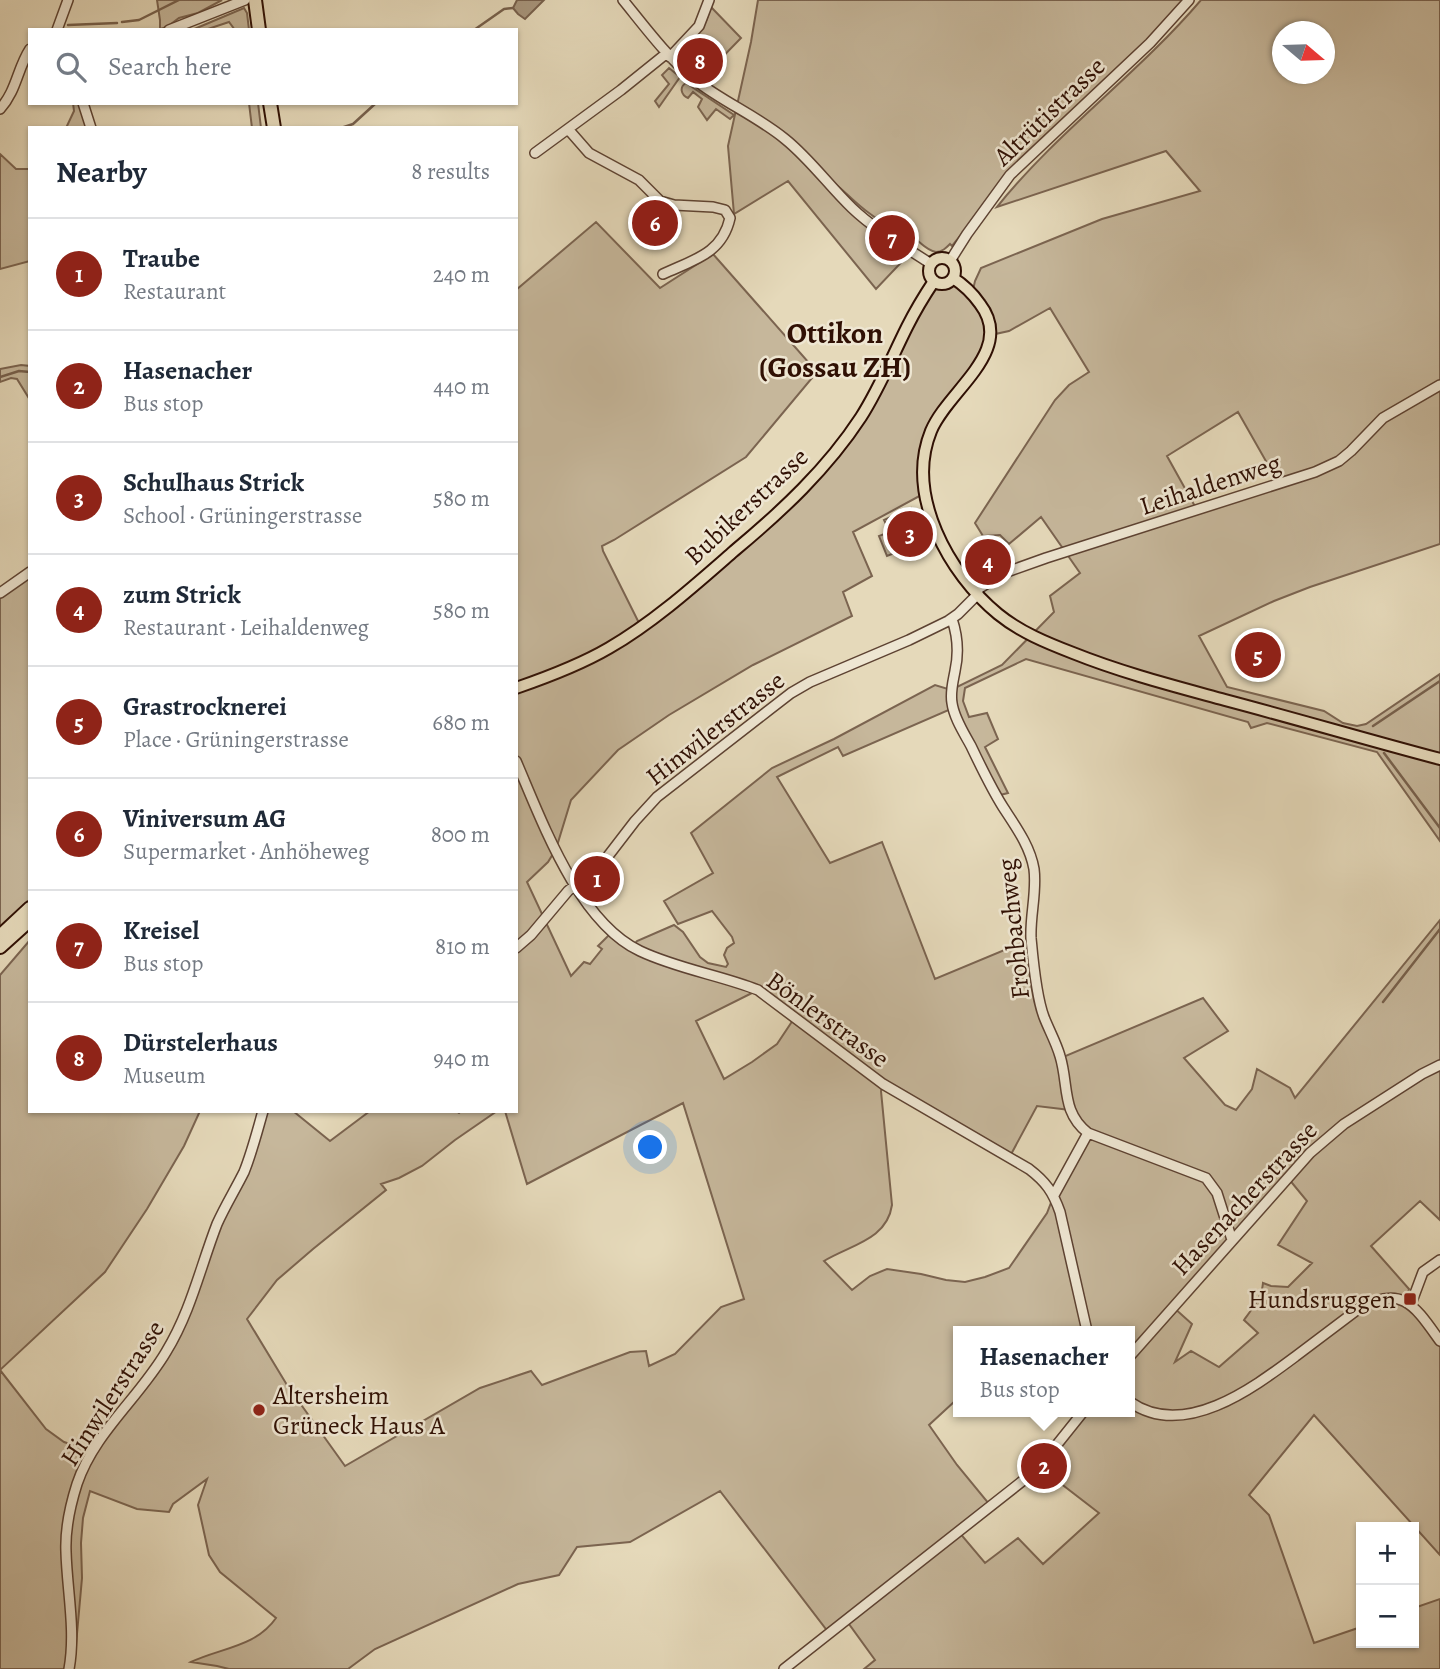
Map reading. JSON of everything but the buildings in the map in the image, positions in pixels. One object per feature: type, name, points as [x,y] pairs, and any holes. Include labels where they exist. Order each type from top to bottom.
[{"type":"highway","points":[[255,0],[259,28]]},
{"type":"highway","points":[[263,0],[268,28]]},
{"type":"highway","points":[[270,105],[274,126]]},
{"type":"highway","points":[[279,105],[283,126]]},
{"type":"highway","points":[[0,936],[28,910]]},
{"type":"highway","points":[[0,947],[28,922]]},
{"type":"main road","points":[[940,258],[950,261],[955,271],[953,278],[941,284],[934,281],[929,274],[931,264],[940,258]]},
{"type":"main road","points":[[953,278],[983,308],[990,324],[991,340],[984,357],[932,429],[925,453],[923,479],[940,541],[977,593],[998,614],[1054,646],[1125,673],[1440,759]]},
{"type":"main road","name":"Bubikerstrasse","points":[[518,687],[582,662],[644,625],[787,505],[818,474],[862,415],[934,281]]},
{"type":"street","points":[[58,28],[68,0]]},
{"type":"street","points":[[174,28],[245,0]]},
{"type":"street","points":[[622,0],[668,55],[702,85],[782,137],[803,154],[864,219],[931,264]]},
{"type":"street","points":[[535,153],[668,55],[699,26],[709,0]]},
{"type":"street","name":"Altrütistrasse","points":[[950,261],[981,213],[1010,176],[1150,43],[1189,0]]},
{"type":"street","points":[[0,109],[13,92],[28,52]]},
{"type":"street","points":[[84,105],[89,126]]},
{"type":"street","points":[[568,129],[589,153],[639,180],[660,201],[725,210],[730,218],[727,232],[711,251],[663,274]]},
{"type":"street","name":"Leihaldenweg","points":[[977,593],[997,577],[1034,562],[1315,472],[1339,461],[1382,418],[1440,385]]},
{"type":"street","points":[[0,593],[28,573]]},
{"type":"street","name":"Hinwilerstrasse","points":[[518,946],[558,902],[605,860],[635,821],[661,794],[791,693],[815,679],[914,638],[952,619],[977,593]]},
{"type":"street","name":"Frohbachweg","points":[[952,619],[958,646],[951,692],[952,705],[996,796],[1030,852],[1035,882],[1031,939],[1038,993],[1043,1016],[1061,1059],[1070,1110],[1079,1125],[1088,1133]]},
{"type":"street","name":"Bönlerstrasse","points":[[518,766],[545,828],[575,886],[609,928],[632,947],[758,990],[883,1084],[1029,1169],[1042,1180],[1054,1195],[1060,1212],[1086,1326]]},
{"type":"street","name":"Hasenacherstrasse","points":[[1135,1350],[1310,1153],[1344,1124],[1440,1065]]},
{"type":"street","name":"Hinwilerstrasse","points":[[69,1669],[71,1644],[66,1541],[78,1483],[92,1452],[159,1364],[172,1342],[196,1288],[222,1212],[250,1156],[262,1113]]},
{"type":"street","points":[[1054,1195],[1088,1133],[1206,1178],[1217,1193],[1232,1240]]},
{"type":"street","points":[[1411,1304],[1423,1272],[1440,1260]]},
{"type":"street","points":[[1135,1405],[1147,1412],[1180,1415],[1205,1410],[1235,1398],[1264,1380],[1370,1302],[1392,1298],[1411,1304],[1440,1341]]},
{"type":"street","points":[[784,1669],[1025,1479],[1047,1457],[1079,1417]]},
{"type":"shaded area","points":[[157,0],[222,0],[198,13],[179,18],[167,27],[160,28]]},
{"type":"shaded area","points":[[517,0],[544,0],[525,19],[513,8]]},
{"type":"shaded area","points":[[758,0],[1189,0],[1010,175],[952,246],[950,244],[938,252],[930,250],[913,237],[874,217],[822,174],[847,203],[912,251],[876,289],[788,181],[734,214],[728,146]]},
{"type":"shaded area","points":[[1201,0],[1440,0],[1440,544],[1310,587],[1199,636],[1227,687],[1324,711],[1343,723],[1357,726],[1366,724],[1440,674],[1440,841],[1377,752],[1267,723],[1251,728],[1248,722],[1026,659],[965,688],[963,701],[969,717],[987,713],[998,739],[985,747],[1008,793],[996,796],[953,708],[843,756],[838,747],[777,777],[830,863],[882,842],[935,979],[1031,939],[1038,992],[1061,1058],[1203,998],[1228,1031],[1184,1058],[1225,1105],[1236,1110],[1252,1089],[1257,1069],[1290,1088],[1295,1098],[1440,920],[1440,1220],[1420,1201],[1371,1246],[1409,1289],[1405,1301],[1440,1341],[1440,1555],[1419,1532],[1419,1522],[1410,1522],[1314,1415],[1249,1495],[1269,1515],[1314,1643],[1356,1629],[1356,1648],[1419,1648],[1419,1606],[1440,1599],[1440,1669],[864,1669],[875,1660],[846,1620],[829,1633],[720,1491],[630,1542],[577,1547],[559,1575],[518,1584],[375,1649],[348,1669],[229,1669],[191,1662],[248,1641],[268,1628],[276,1618],[220,1572],[209,1555],[198,1505],[207,1479],[173,1504],[169,1512],[137,1509],[90,1491],[83,1518],[82,1578],[75,1656],[69,1669],[0,1669],[0,1370],[46,1429],[64,1442],[92,1451],[172,1342],[215,1231],[243,1174],[262,1113],[295,1113],[330,1141],[367,1113],[494,1113],[422,1166],[381,1184],[386,1190],[277,1280],[247,1319],[287,1385],[345,1466],[480,1388],[531,1371],[542,1385],[630,1352],[646,1351],[649,1366],[675,1354],[721,1307],[744,1299],[683,1103],[527,1184],[506,1113],[518,1113],[518,288],[596,222],[660,288],[713,254],[817,372],[746,457],[602,546],[639,623],[708,574],[843,443],[937,283],[950,282],[972,294],[981,268],[1102,219],[1200,191],[1166,151],[997,207],[1046,153],[1151,53]],"holes":[[[1050,308],[1089,372],[1069,385],[1055,400],[975,523],[983,536],[1000,535],[1009,544],[1041,517],[1080,573],[1050,596],[1054,612],[1002,665],[951,690],[935,685],[834,739],[772,768],[691,833],[713,873],[664,901],[678,924],[712,911],[734,943],[727,948],[724,955],[728,964],[726,967],[708,963],[700,957],[683,932],[674,925],[637,941],[632,947],[613,931],[598,946],[602,949],[590,964],[584,962],[571,976],[527,882],[548,862],[556,849],[571,800],[618,750],[669,715],[753,665],[852,616],[843,592],[872,576],[853,532],[925,493],[932,429],[991,335],[1009,331]],[[1238,412],[1279,484],[1197,510],[1167,456]],[[758,990],[795,1017],[777,1044],[724,1079],[696,1021]],[[883,1085],[1009,1158],[1037,1106],[1070,1110],[1088,1133],[1047,1213],[1009,1268],[965,1282],[887,1269],[870,1276],[852,1290],[824,1261],[875,1234],[889,1217],[892,1205],[881,1091]],[[1288,1178],[1307,1201],[1278,1245],[1312,1263],[1288,1287],[1263,1283],[1259,1298],[1244,1320],[1258,1333],[1219,1367],[1191,1351],[1175,1362],[1192,1324],[1173,1307]],[[953,1326],[1135,1326],[1135,1417],[1080,1417],[1042,1469],[1099,1513],[1043,1564],[1018,1538],[985,1563],[958,1531],[990,1505],[929,1425],[953,1403]]]},
{"type":"shaded area","points":[[711,7],[741,38],[702,78],[677,55],[706,21]]},
{"type":"shaded area","points":[[244,8],[247,13],[249,28],[234,28],[229,22],[211,28],[197,28]]},
{"type":"shaded area","points":[[669,68],[680,77],[659,107],[655,101],[669,84],[662,75]]},
{"type":"shaded area","points":[[686,83],[734,115],[730,119],[716,109],[707,120],[698,107],[702,99],[693,92],[688,98],[682,93],[682,87]]},
{"type":"shaded area","points":[[73,105],[84,105],[90,126],[67,126],[74,111]]},
{"type":"shaded area","points":[[249,105],[258,105],[261,126],[252,126]]},
{"type":"shaded area","points":[[0,154],[16,169],[28,169],[28,262],[0,269]]},
{"type":"shaded area","points":[[28,366],[28,397],[17,379],[0,382],[0,369]]},
{"type":"shaded area","points":[[911,508],[915,519],[889,530],[884,520]]},
{"type":"shaded area","points":[[897,529],[905,549],[887,556],[879,536]]},
{"type":"shaded area","points":[[28,573],[28,910],[6,931],[0,924],[0,593]]},
{"type":"shaded area","points":[[28,942],[28,1113],[199,1113],[184,1146],[147,1209],[105,1272],[0,1370],[0,975]]},
{"type":"waterway","points":[[122,22],[139,20],[179,0]]},
{"type":"waterway","points":[[477,28],[504,9],[513,8]]},
{"type":"waterway","points":[[68,25],[117,23]]},
{"type":"waterway","points":[[347,126],[353,124],[374,105]]},
{"type":"waterway","points":[[0,377],[19,371],[28,372]]},
{"type":"waterway","points":[[1373,726],[1440,681]]},
{"type":"waterway","points":[[1384,753],[1440,828]]},
{"type":"waterway","points":[[1383,1002],[1440,929]]},
{"type":"place","name":"Dürstelerhaus","points":[[700,61]]},
{"type":"place","name":"Viniversum AG","points":[[655,223]]},
{"type":"place","name":"Kreisel","points":[[892,238]]},
{"type":"place","name":"Schulhaus Strick","points":[[910,534]]},
{"type":"place","name":"zum Strick","points":[[988,562]]},
{"type":"place","name":"Grastrocknerei","points":[[1258,655]]},
{"type":"place","name":"Traube","points":[[597,879]]},
{"type":"place","name":"Hundsruggen","points":[[1410,1299]]},
{"type":"place","name":"Altersheim Grüneck Haus A","points":[[259,1410]]},
{"type":"place","name":"Hasenacher","points":[[1044,1466]]},
{"type":"district","name":"Ottikon (Gossau ZH)","points":[[835,350]]}]
